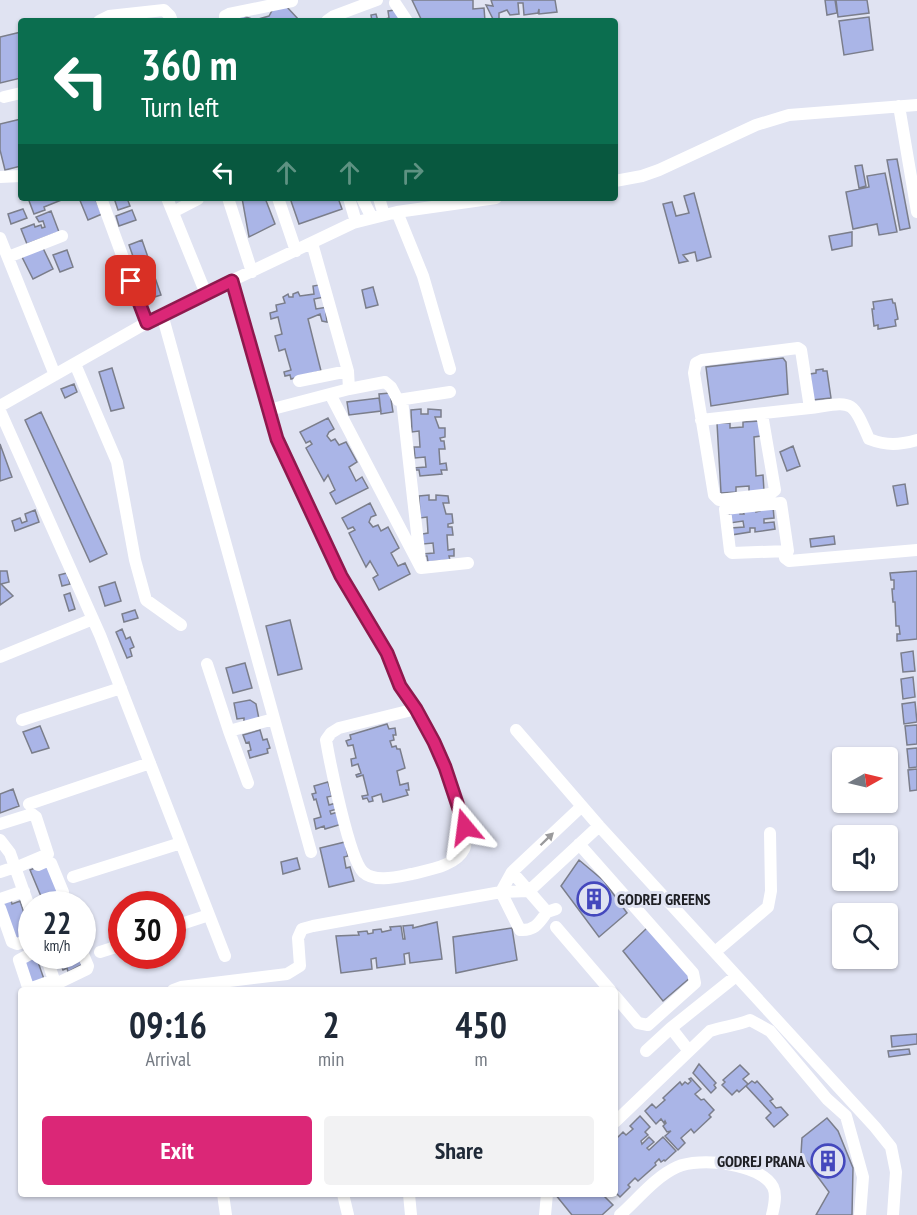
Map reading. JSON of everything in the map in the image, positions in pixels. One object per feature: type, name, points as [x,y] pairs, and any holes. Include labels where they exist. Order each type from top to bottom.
[{"type":"street","points":[[331,18],[377,0]]},
{"type":"street","points":[[225,18],[229,14],[292,1]]},
{"type":"street","points":[[395,3],[405,18]]},
{"type":"street","points":[[105,18],[164,10],[170,18]]},
{"type":"street","points":[[4,97],[18,94]]},
{"type":"street","points":[[618,180],[659,170],[756,125],[789,115],[917,105]]},
{"type":"street","points":[[899,106],[917,212]]},
{"type":"street","points":[[0,177],[18,176]]},
{"type":"street","points":[[102,201],[147,323]]},
{"type":"street","points":[[168,201],[206,294]]},
{"type":"street","points":[[173,212],[194,201]]},
{"type":"street","points":[[229,201],[252,272]]},
{"type":"street","points":[[280,201],[296,251]]},
{"type":"street","points":[[350,201],[356,222]]},
{"type":"street","points":[[365,201],[378,216]]},
{"type":"street","points":[[378,216],[380,201]]},
{"type":"street","points":[[225,956],[93,619],[0,408],[162,314],[356,222],[397,212],[475,201]]},
{"type":"street","points":[[397,212],[423,276],[450,369]]},
{"type":"street","points":[[8,257],[62,236]]},
{"type":"street","points":[[0,238],[55,375]]},
{"type":"street","points":[[312,243],[348,371],[349,389]]},
{"type":"street","points":[[232,281],[277,439],[341,576],[387,653],[400,686],[416,709],[445,767],[465,827],[466,842],[463,851],[456,859],[441,866],[394,878],[375,878],[361,870],[349,840],[326,740],[339,728],[416,709]]},
{"type":"street","points":[[162,314],[310,852]]},
{"type":"street","points":[[762,414],[775,490],[770,494],[718,500],[714,495],[701,420],[694,373],[696,363],[710,358],[794,347],[801,350],[810,408]]},
{"type":"street","points":[[75,364],[117,462],[135,560],[146,600],[182,625]]},
{"type":"street","points":[[299,381],[348,371]]},
{"type":"street","points":[[269,410],[385,382],[398,399],[402,400],[450,392]]},
{"type":"street","points":[[330,394],[422,568]]},
{"type":"street","points":[[402,400],[422,568]]},
{"type":"street","points":[[701,420],[848,404],[855,408],[869,439],[885,445],[917,440]]},
{"type":"street","points":[[781,503],[789,549],[784,552],[782,550],[732,554],[725,509],[781,503]]},
{"type":"street","points":[[784,552],[785,558],[789,561],[917,550]]},
{"type":"street","points":[[422,568],[468,563]]},
{"type":"street","points":[[0,657],[93,619]]},
{"type":"street","points":[[207,664],[248,783]]},
{"type":"street","points":[[22,720],[121,688]]},
{"type":"street","points":[[230,731],[274,719]]},
{"type":"street","points":[[516,730],[599,826],[891,1148],[896,1172],[893,1215]]},
{"type":"street","points":[[29,804],[150,763]]},
{"type":"street","points":[[501,892],[512,872],[582,806]]},
{"type":"street","points":[[0,824],[35,814],[39,825],[48,854],[16,869]]},
{"type":"street","points":[[181,987],[286,974],[293,971],[300,966],[298,938],[302,929],[501,892],[529,891],[599,826]]},
{"type":"street","points":[[715,952],[768,907],[771,891],[770,833]]},
{"type":"street","points":[[1,843],[16,869],[24,891]]},
{"type":"street","points":[[73,877],[181,843]]},
{"type":"street","points":[[579,844],[695,978],[695,983],[648,1024],[638,1023],[618,1000]]},
{"type":"street","points":[[0,872],[51,862],[61,891]]},
{"type":"street","points":[[501,892],[520,930],[530,931],[552,911],[512,872]]},
{"type":"street","points":[[0,899],[18,893]]},
{"type":"street","points":[[0,908],[12,942],[18,944]]},
{"type":"street","points":[[186,922],[209,915]]},
{"type":"street","points":[[556,927],[607,987]]},
{"type":"street","points":[[100,952],[108,949]]},
{"type":"street","points":[[22,969],[29,987]]},
{"type":"street","points":[[50,969],[56,985]]},
{"type":"street","points":[[38,987],[56,985],[87,969]]},
{"type":"street","points":[[646,1051],[736,976]]},
{"type":"street","points":[[618,1119],[710,1031],[720,1027],[733,1027],[750,1020],[770,1030],[827,1099],[846,1116],[863,1177],[860,1215]]},
{"type":"street","points":[[671,1028],[689,1051]]},
{"type":"street","points":[[827,1099],[839,1088]]},
{"type":"street","points":[[620,1215],[663,1175],[685,1164],[702,1163],[749,1168],[764,1178],[773,1187],[775,1201],[772,1215]]},
{"type":"street","points":[[223,1197],[226,1215]]},
{"type":"street","points":[[344,1197],[348,1215]]},
{"type":"street","points":[[409,1197],[411,1215]]},
{"type":"street","points":[[545,1215],[546,1197]]},
{"type":"building","points":[[412,0],[473,0],[473,9],[484,8],[485,18],[421,18]]},
{"type":"building","points":[[491,0],[555,0],[557,12],[539,14],[539,9],[538,13],[524,15],[523,3],[518,3],[519,14],[510,15],[507,10],[499,13],[499,18],[492,18],[486,5],[493,6]]},
{"type":"building","points":[[825,0],[835,0],[837,13],[827,15]]},
{"type":"building","points":[[836,0],[867,0],[869,13],[838,17]]},
{"type":"building","points":[[285,5],[297,18],[262,18],[269,16],[274,7]]},
{"type":"building","points":[[395,10],[399,18],[389,18],[388,11]]},
{"type":"building","points":[[237,14],[249,18],[237,18]]},
{"type":"building","points":[[869,17],[873,50],[844,55],[839,21]]},
{"type":"building","points":[[18,33],[18,79],[0,83],[0,37]]},
{"type":"building","points":[[18,120],[18,167],[5,170],[0,150],[0,124]]},
{"type":"building","points":[[897,159],[910,228],[900,230],[887,160]]},
{"type":"building","points":[[862,165],[866,186],[859,188],[855,166]]},
{"type":"building","points":[[885,173],[897,232],[879,235],[877,224],[853,229],[846,192],[869,187],[867,176]]},
{"type":"building","points":[[694,193],[711,257],[697,261],[695,252],[683,255],[688,261],[679,263],[663,204],[672,202],[676,216],[689,213],[684,196]]},
{"type":"building","points":[[29,201],[59,201],[44,207],[45,210],[34,214]]},
{"type":"building","points":[[80,201],[96,201],[102,214],[88,220]]},
{"type":"building","points":[[115,201],[128,201],[130,206],[118,210]]},
{"type":"building","points":[[243,201],[266,201],[275,224],[249,237]]},
{"type":"building","points":[[291,201],[339,201],[342,209],[299,224]]},
{"type":"building","points":[[23,209],[27,218],[11,224],[8,214]]},
{"type":"building","points":[[132,210],[136,220],[119,226],[116,216]]},
{"type":"building","points":[[51,211],[59,232],[27,244],[21,229],[34,224],[35,227],[41,225],[42,228],[45,227],[43,221],[39,222],[36,217]]},
{"type":"building","points":[[852,232],[852,246],[832,250],[829,236]]},
{"type":"building","points":[[142,240],[161,295],[148,299],[129,245]]},
{"type":"building","points":[[42,246],[53,269],[33,279],[22,257]]},
{"type":"building","points":[[67,250],[73,267],[60,272],[53,255]]},
{"type":"building","points":[[319,285],[324,297],[314,299],[316,309],[328,307],[327,322],[322,321],[320,314],[308,319],[321,371],[291,379],[290,375],[285,376],[284,372],[291,370],[285,349],[279,351],[275,336],[282,334],[278,317],[271,319],[270,313],[277,311],[276,305],[285,303],[283,297],[288,294],[289,297],[293,297],[293,294],[298,292],[300,296],[314,294],[313,286]]},
{"type":"building","points":[[373,287],[378,305],[366,308],[362,290]]},
{"type":"building","points":[[892,299],[898,319],[895,320],[896,326],[878,329],[878,325],[874,326],[873,302]]},
{"type":"building","points":[[783,358],[786,362],[788,394],[711,406],[706,367]]},
{"type":"building","points":[[112,368],[124,408],[111,411],[99,372]]},
{"type":"building","points":[[823,369],[827,371],[831,398],[812,400],[810,374]]},
{"type":"building","points":[[74,384],[77,392],[65,398],[61,389]]},
{"type":"building","points":[[390,393],[393,412],[381,414],[379,394]]},
{"type":"building","points":[[379,398],[381,411],[349,415],[347,402]]},
{"type":"building","points":[[421,409],[421,414],[428,414],[428,409],[441,410],[441,417],[435,417],[439,428],[445,428],[445,437],[440,438],[444,441],[445,449],[439,449],[440,464],[446,463],[447,470],[441,470],[442,474],[420,476],[419,470],[414,470],[414,468],[426,467],[425,457],[415,458],[414,447],[420,447],[419,431],[412,432],[411,410]]},
{"type":"building","points":[[41,412],[107,554],[90,562],[25,420]]},
{"type":"building","points":[[328,418],[334,429],[327,436],[331,441],[335,439],[339,445],[346,442],[357,462],[349,467],[356,481],[362,477],[368,488],[336,504],[330,493],[335,490],[328,475],[324,481],[306,448],[312,444],[310,441],[306,443],[300,432]]},
{"type":"building","points":[[760,421],[761,436],[754,437],[756,476],[763,475],[764,491],[749,492],[749,486],[736,487],[736,492],[721,493],[717,423],[730,423],[730,428],[743,427],[743,422]]},
{"type":"building","points":[[0,444],[12,477],[0,481]]},
{"type":"building","points":[[793,446],[800,466],[787,471],[780,452]]},
{"type":"building","points":[[905,484],[908,504],[897,506],[893,486]]},
{"type":"building","points":[[429,495],[429,500],[436,500],[436,495],[448,496],[449,503],[443,503],[446,514],[452,514],[453,523],[448,524],[448,527],[452,527],[453,535],[447,535],[448,550],[454,549],[454,556],[449,556],[450,560],[428,562],[427,556],[422,556],[422,554],[434,553],[433,543],[423,544],[422,534],[428,533],[427,517],[420,518],[419,496]]},
{"type":"building","points":[[370,503],[376,515],[371,517],[369,522],[373,527],[378,525],[381,531],[388,527],[399,548],[391,553],[398,566],[405,563],[410,574],[379,590],[373,578],[378,575],[370,561],[366,567],[349,533],[355,530],[353,527],[348,529],[342,518]]},
{"type":"building","points":[[773,506],[774,518],[764,519],[764,523],[774,522],[775,529],[755,532],[755,528],[750,528],[750,532],[731,535],[731,528],[744,527],[743,521],[730,523],[729,511],[740,510],[740,514],[744,514],[743,509],[756,508],[756,512],[760,511],[760,507]]},
{"type":"building","points":[[35,510],[39,522],[15,531],[12,521],[20,518],[22,523],[27,521],[25,514]]},
{"type":"building","points":[[834,536],[835,544],[811,547],[810,539]]},
{"type":"building","points":[[0,571],[7,571],[9,582],[1,584],[13,596],[0,605]]},
{"type":"building","points":[[917,571],[917,639],[897,641],[897,634],[900,634],[899,626],[896,626],[895,602],[893,602],[894,580],[891,580],[890,573]]},
{"type":"building","points":[[67,573],[70,584],[62,586],[59,575]]},
{"type":"building","points":[[115,582],[121,601],[105,606],[99,587]]},
{"type":"building","points":[[70,593],[75,609],[69,611],[64,595]]},
{"type":"building","points":[[135,610],[138,618],[124,622],[122,614]]},
{"type":"building","points":[[290,620],[302,669],[278,675],[266,626]]},
{"type":"building","points":[[122,629],[126,639],[130,637],[134,647],[130,649],[132,656],[127,658],[116,632]]},
{"type":"building","points":[[913,651],[915,671],[903,672],[901,653]]},
{"type":"building","points":[[245,663],[252,688],[233,693],[226,668]]},
{"type":"building","points":[[913,677],[915,697],[903,699],[901,679]]},
{"type":"building","points":[[250,700],[256,704],[259,719],[244,722],[244,718],[237,719],[234,703]]},
{"type":"building","points":[[915,702],[917,722],[904,724],[902,704]]},
{"type":"building","points":[[387,724],[389,729],[395,728],[396,735],[393,735],[394,740],[390,741],[392,747],[396,746],[400,749],[405,768],[397,771],[400,785],[408,783],[409,790],[406,790],[408,795],[383,802],[381,794],[372,797],[373,801],[369,802],[362,796],[368,795],[363,775],[357,777],[356,775],[361,773],[358,764],[352,766],[351,759],[356,758],[353,745],[348,746],[346,741],[351,739],[350,735]]},
{"type":"building","points":[[917,725],[917,744],[907,745],[905,726]]},
{"type":"building","points":[[40,726],[49,748],[32,753],[23,732]]},
{"type":"building","points":[[260,730],[263,740],[267,739],[270,748],[267,749],[268,753],[250,758],[249,742],[246,743],[243,735]]},
{"type":"building","points":[[917,748],[917,767],[909,768],[907,749]]},
{"type":"building","points":[[917,769],[917,790],[910,791],[908,770]]},
{"type":"building","points":[[328,782],[332,796],[327,797],[329,805],[336,803],[337,809],[330,811],[331,814],[338,812],[342,824],[316,829],[314,819],[321,817],[316,799],[314,800],[312,794],[316,793],[314,786]]},
{"type":"building","points":[[13,789],[19,806],[0,813],[0,794]]},
{"type":"building","points":[[345,842],[348,856],[344,857],[346,868],[350,867],[354,881],[329,887],[320,848]]},
{"type":"building","points":[[297,858],[300,869],[283,874],[281,862]]},
{"type":"building","name":"GODREJ GREENS","points":[[579,860],[604,881],[627,913],[599,937],[561,886]]},
{"type":"building","points":[[48,863],[59,891],[39,891],[30,870]]},
{"type":"building","points":[[11,900],[12,904],[18,902],[18,940],[16,941],[3,903]]},
{"type":"building","points":[[437,922],[442,959],[410,963],[409,953],[404,954],[405,964],[377,968],[376,958],[371,959],[372,969],[341,973],[336,936],[359,935],[358,932],[367,931],[368,934],[373,933],[373,930],[381,929],[382,932],[391,930],[390,927],[401,926],[403,939],[405,939],[403,926],[413,925],[413,928]]},
{"type":"building","name":"GODREJ GREENS","points":[[649,926],[691,977],[663,1001],[623,951]]},
{"type":"building","points":[[512,928],[517,960],[456,973],[453,937]]},
{"type":"building","points":[[24,969],[40,969],[45,982],[31,987]]},
{"type":"building","points":[[917,1034],[917,1044],[892,1047],[891,1036]]},
{"type":"building","points":[[909,1049],[910,1054],[889,1057],[888,1051]]},
{"type":"building","points":[[699,1064],[716,1083],[714,1085],[716,1088],[711,1093],[693,1073]]},
{"type":"building","points":[[740,1065],[749,1074],[743,1079],[748,1084],[732,1095],[722,1085],[725,1082],[723,1080]]},
{"type":"building","points":[[691,1078],[701,1089],[695,1094],[701,1100],[704,1099],[714,1110],[709,1115],[711,1117],[694,1133],[691,1129],[681,1138],[685,1143],[678,1150],[665,1136],[671,1131],[667,1132],[663,1126],[665,1121],[664,1123],[661,1119],[656,1124],[645,1111],[652,1104],[656,1108],[680,1082],[682,1085],[685,1082],[688,1084]]},
{"type":"building","points":[[752,1081],[755,1083],[757,1081],[773,1099],[770,1101],[776,1108],[781,1107],[788,1115],[774,1127],[766,1118],[771,1113],[746,1086]]},
{"type":"building","points":[[640,1116],[650,1127],[645,1132],[648,1135],[641,1141],[642,1144],[649,1137],[654,1142],[647,1148],[649,1150],[663,1137],[676,1151],[665,1161],[661,1162],[659,1159],[656,1165],[638,1181],[635,1178],[620,1197],[618,1195],[618,1137],[623,1132],[626,1135],[633,1129],[630,1126]]},
{"type":"building","name":"GODREJ PRANA","points":[[827,1118],[838,1131],[853,1168],[852,1215],[816,1215],[829,1192],[801,1154],[802,1138]]},
{"type":"building","points":[[557,1197],[605,1197],[613,1205],[602,1215],[572,1215]]},
{"type":"place","name":"GODREJ GREENS","points":[[594,899]]},
{"type":"place","name":"GODREJ PRANA","points":[[828,1161]]},
{"type":"route","points":[[131,281],[147,323],[232,281],[277,439],[341,576],[387,653],[400,686],[434,742],[465,827]]}]
